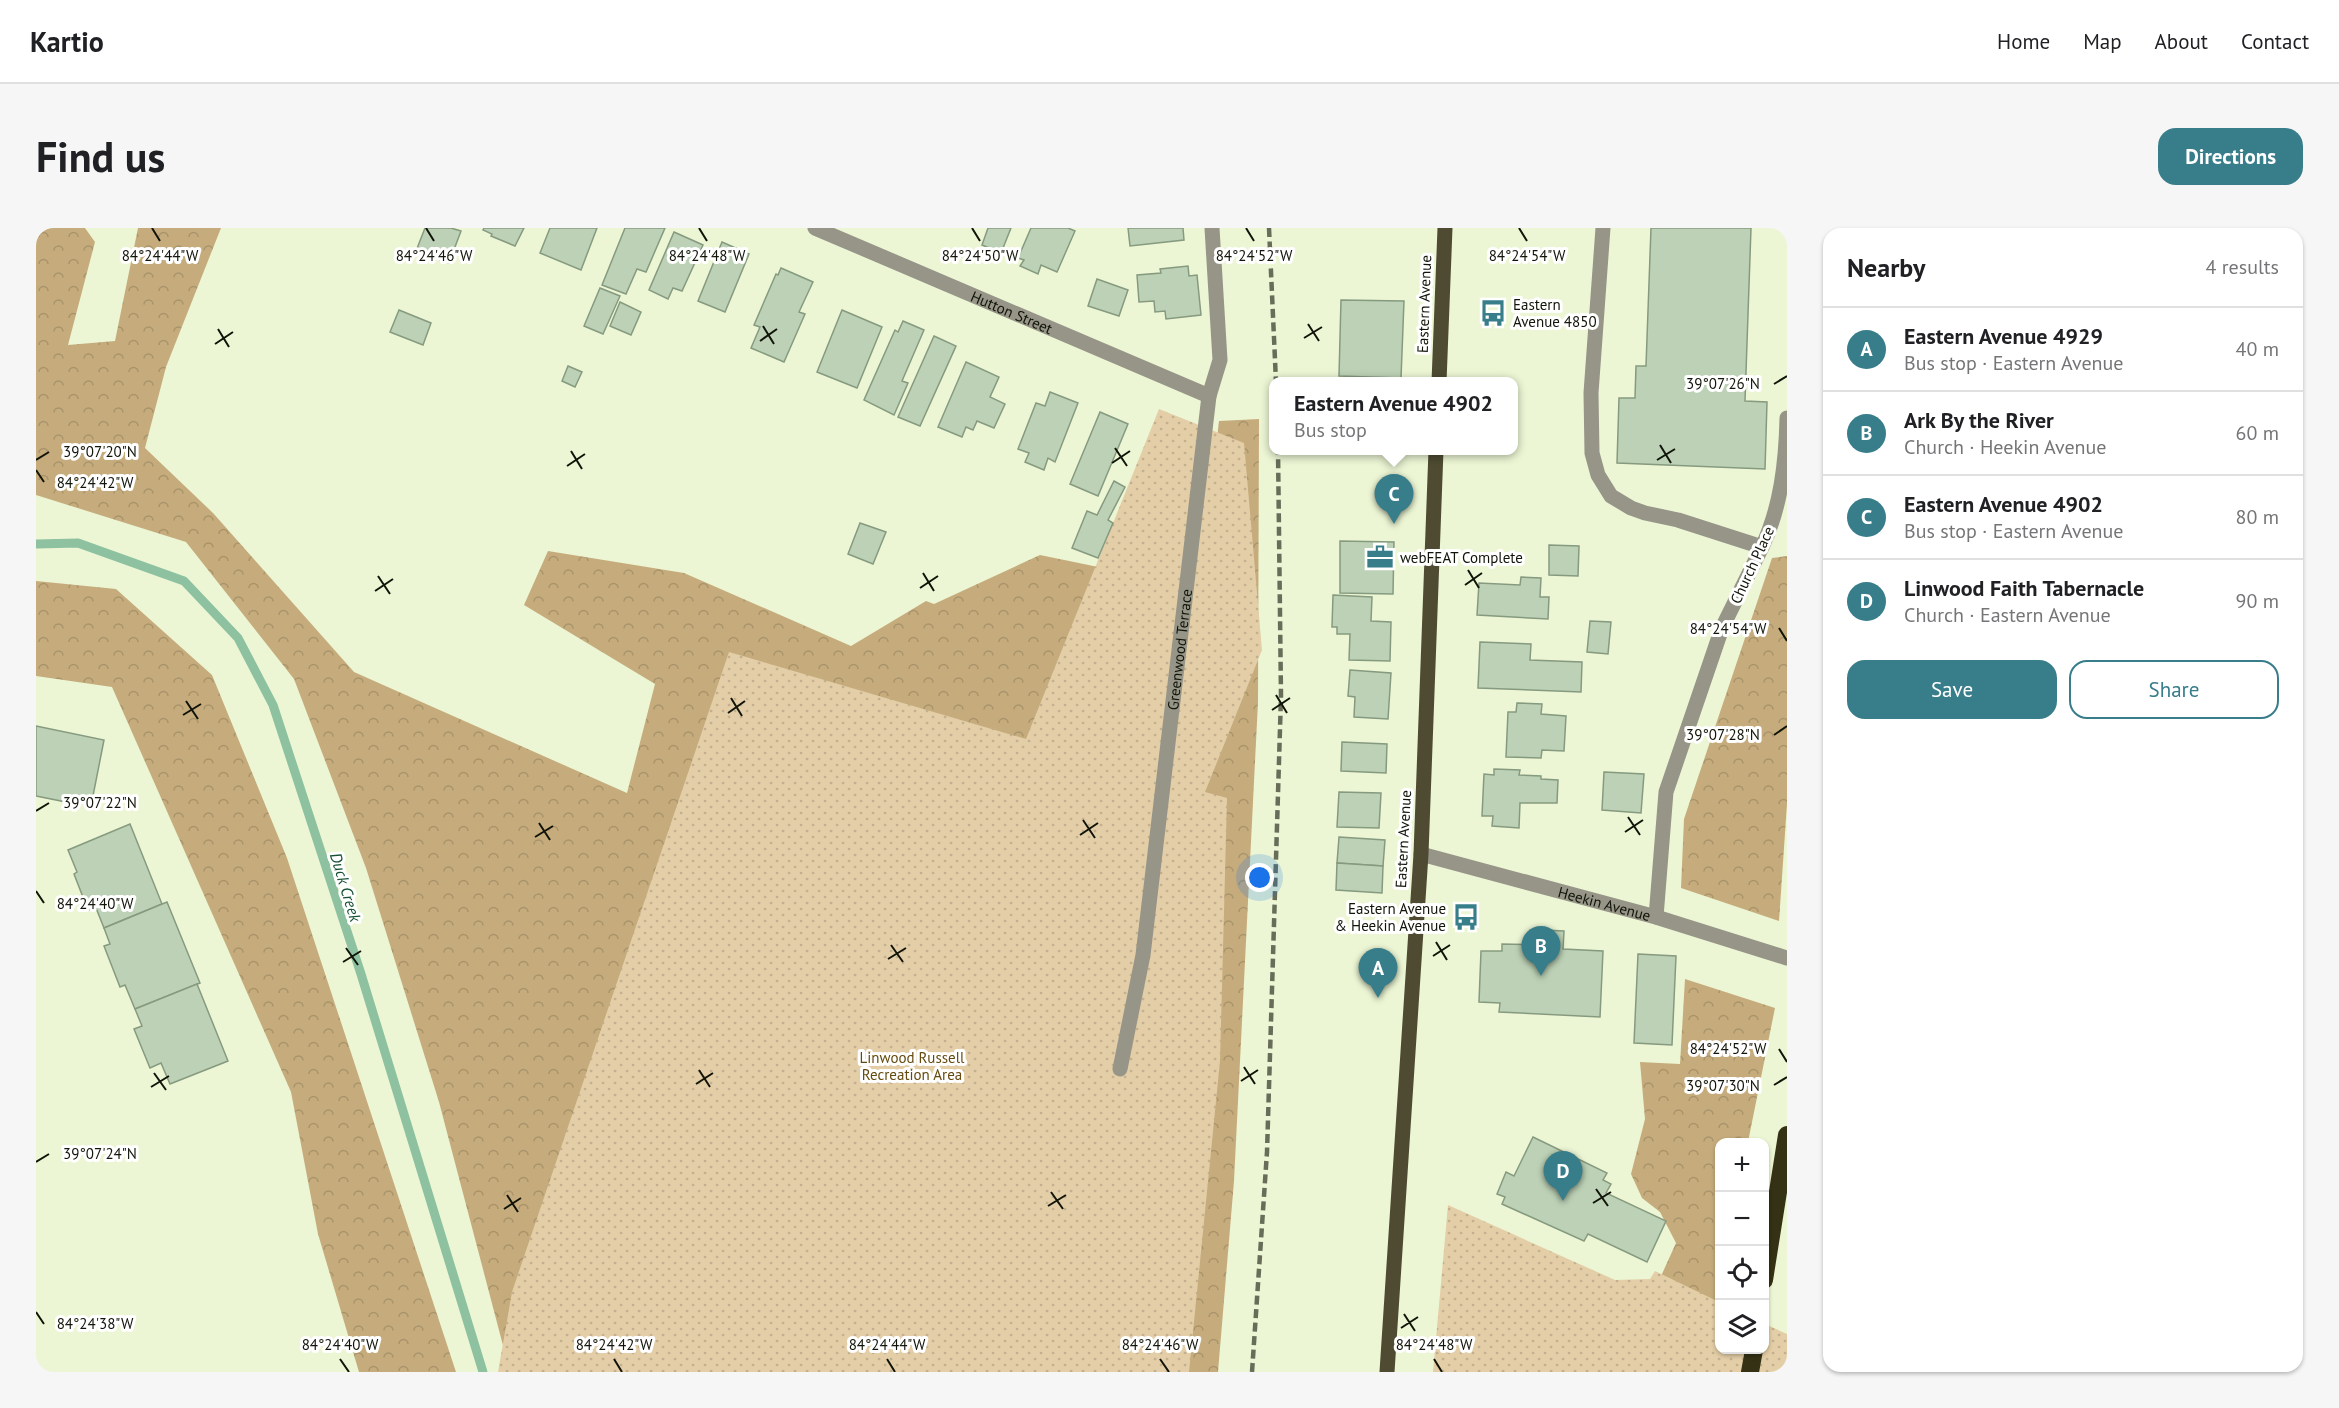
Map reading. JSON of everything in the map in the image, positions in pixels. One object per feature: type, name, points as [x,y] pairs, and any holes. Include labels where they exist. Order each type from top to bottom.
[{"type":"highway","points":[[1769,1248],[1787,1134]]},
{"type":"highway","points":[[1750,1372],[1753,1354]]},
{"type":"main road","name":"Eastern Avenue","points":[[1439,377],[1445,228]]},
{"type":"main road","name":"Eastern Avenue","points":[[1387,1372],[1421,854],[1436,455]]},
{"type":"street","name":"Hutton Street","points":[[816,228],[1209,396]]},
{"type":"street","name":"Greenwood Terrace","points":[[1120,1069],[1143,955],[1209,396],[1220,360],[1212,228]]},
{"type":"street","points":[[1603,228],[1591,393],[1592,453],[1598,475],[1611,496],[1631,508],[1678,520],[1762,547]]},
{"type":"street","name":"Church Place","points":[[1656,917],[1666,792],[1722,628],[1771,528],[1786,464],[1787,418]]},
{"type":"street","name":"Heekin Avenue","points":[[1421,854],[1656,917],[1787,958]]},
{"type":"green space","points":[[36,228],[85,228],[95,242],[68,345],[115,341],[138,228],[221,228],[166,367],[145,448],[213,513],[354,672],[627,793],[655,684],[524,605],[548,551],[684,573],[851,646],[926,601],[934,604],[1040,555],[1171,582],[510,1372],[439,1102],[366,868],[294,679],[186,542],[36,495]]},
{"type":"green space","name":"Linwood Russell Recreation Area","points":[[1159,409],[1244,443],[1262,650],[1205,792],[1227,798],[1220,1061],[1189,1372],[498,1372],[512,1292],[729,652],[1026,739]]},
{"type":"green space","points":[[1259,419],[1258,702],[1234,1181],[1218,1372],[1122,1372],[1189,680],[1219,421]]},
{"type":"green space","points":[[1787,556],[1787,804],[1779,921],[1681,888],[1684,819],[1772,558]]},
{"type":"green space","points":[[36,581],[116,589],[212,675],[287,858],[456,1372],[359,1372],[318,1234],[291,1092],[112,687],[36,676]]},
{"type":"green space","points":[[1685,979],[1775,1008],[1749,1138],[1715,1138],[1715,1305],[1702,1372],[1652,1296],[1676,1243],[1660,1212],[1642,1198],[1631,1174],[1645,1119],[1640,1062],[1680,1064]]},
{"type":"green space","points":[[1448,1205],[1615,1280],[1650,1279],[1655,1271],[1715,1300],[1715,1354],[1769,1354],[1769,1326],[1787,1334],[1787,1372],[1433,1372]]},
{"type":"building","points":[[425,228],[451,228],[461,231],[449,263],[416,251]]},
{"type":"building","points":[[484,228],[524,228],[515,246],[491,236],[492,234],[483,230]]},
{"type":"building","points":[[550,228],[597,228],[581,270],[540,253]]},
{"type":"building","points":[[625,228],[665,228],[646,272],[637,269],[626,294],[602,285]]},
{"type":"building","points":[[988,228],[1011,228],[1001,253],[982,245]]},
{"type":"building","points":[[1031,228],[1068,228],[1075,231],[1057,272],[1041,265],[1038,274],[1020,266],[1024,260],[1018,258]]},
{"type":"building","points":[[1128,228],[1183,228],[1184,240],[1130,246]]},
{"type":"building","points":[[1651,228],[1751,228],[1745,401],[1767,402],[1765,469],[1617,463],[1619,398],[1635,398],[1636,366],[1646,366]]},
{"type":"building","points":[[674,232],[703,245],[682,291],[673,288],[668,299],[649,290]]},
{"type":"building","points":[[722,242],[749,254],[725,312],[698,301]]},
{"type":"building","points":[[1188,266],[1189,276],[1197,275],[1201,315],[1166,319],[1165,311],[1155,312],[1154,301],[1139,302],[1137,275],[1161,273],[1160,269]]},
{"type":"building","points":[[781,268],[813,282],[799,312],[805,314],[784,362],[751,348],[760,327],[754,325],[776,274],[778,275]]},
{"type":"building","points":[[1097,279],[1128,290],[1119,316],[1088,306]]},
{"type":"building","points":[[600,288],[620,296],[603,334],[584,326]]},
{"type":"building","points":[[1341,300],[1404,301],[1401,377],[1339,376]]},
{"type":"building","points":[[620,302],[641,312],[631,335],[610,326]]},
{"type":"building","points":[[399,310],[431,323],[423,345],[390,332]]},
{"type":"building","points":[[842,310],[882,327],[857,388],[817,372]]},
{"type":"building","points":[[903,321],[924,330],[902,381],[908,383],[894,415],[864,400],[895,330],[898,332]]},
{"type":"building","points":[[934,336],[956,346],[920,426],[898,417]]},
{"type":"building","points":[[966,362],[999,377],[990,397],[1005,404],[994,428],[977,421],[973,430],[966,427],[962,437],[938,427]]},
{"type":"building","points":[[568,366],[582,372],[575,387],[562,381]]},
{"type":"building","points":[[1050,392],[1078,403],[1055,462],[1048,458],[1044,470],[1025,462],[1029,453],[1018,449],[1036,403],[1045,406]]},
{"type":"building","points":[[1100,412],[1128,424],[1098,496],[1070,484]]},
{"type":"building","points":[[1114,481],[1125,487],[1108,520],[1113,523],[1098,558],[1072,548],[1087,511],[1097,515]]},
{"type":"building","points":[[860,523],[886,532],[873,564],[848,554]]},
{"type":"building","points":[[1340,541],[1394,542],[1393,594],[1340,593]]},
{"type":"building","points":[[1549,545],[1579,546],[1578,576],[1549,575]]},
{"type":"building","points":[[1521,577],[1541,578],[1540,597],[1549,597],[1548,619],[1477,615],[1479,583],[1520,585]]},
{"type":"building","points":[[1333,595],[1372,597],[1371,621],[1391,622],[1390,661],[1349,660],[1350,634],[1337,634],[1337,627],[1332,627]]},
{"type":"building","points":[[1590,621],[1611,622],[1608,654],[1587,652]]},
{"type":"building","points":[[1480,642],[1531,644],[1530,660],[1582,662],[1581,692],[1478,688]]},
{"type":"building","points":[[1350,670],[1391,673],[1388,719],[1354,717],[1355,697],[1348,696]]},
{"type":"building","points":[[1517,703],[1542,704],[1541,714],[1566,716],[1564,751],[1542,750],[1541,758],[1506,757],[1508,712],[1516,712]]},
{"type":"building","points":[[36,726],[104,740],[92,801],[72,798],[71,803],[36,796]]},
{"type":"building","points":[[1342,742],[1387,744],[1386,773],[1341,771]]},
{"type":"building","points":[[1494,769],[1520,770],[1519,775],[1541,776],[1541,779],[1558,780],[1557,803],[1520,803],[1519,828],[1492,826],[1493,816],[1482,816],[1484,774],[1494,775]]},
{"type":"building","points":[[1604,772],[1644,774],[1641,813],[1602,810]]},
{"type":"building","points":[[1339,792],[1381,793],[1379,828],[1337,827]]},
{"type":"building","points":[[130,824],[162,904],[104,928],[96,908],[88,910],[74,874],[77,872],[68,850]]},
{"type":"building","points":[[1339,837],[1385,840],[1383,866],[1337,863]]},
{"type":"building","points":[[1337,863],[1383,866],[1382,893],[1336,890]]},
{"type":"building","points":[[167,902],[200,983],[135,1009],[125,985],[120,987],[104,946],[110,944],[104,928]]},
{"type":"building","points":[[1542,930],[1564,931],[1563,949],[1603,951],[1600,1017],[1499,1012],[1500,1003],[1479,1002],[1481,951],[1502,951],[1502,944],[1541,945]]},
{"type":"building","points":[[1638,954],[1676,956],[1672,1045],[1634,1043]]},
{"type":"building","points":[[197,984],[228,1061],[170,1084],[161,1063],[150,1068],[134,1029],[142,1026],[135,1009]]},
{"type":"building","points":[[1533,1137],[1607,1173],[1603,1180],[1611,1184],[1606,1193],[1666,1221],[1647,1262],[1588,1234],[1584,1241],[1502,1204],[1505,1197],[1497,1194],[1506,1172],[1514,1176]]},
{"type":"waterway","name":"Duck Creek","points":[[36,544],[78,543],[184,581],[238,638],[273,705],[361,974],[483,1372]]},
{"type":"railway","points":[[1269,228],[1276,377]]},
{"type":"railway","points":[[1252,1372],[1267,1152],[1281,696],[1278,455]]},
{"type":"place","name":"Eastern Avenue 4850","points":[[1493,313]]},
{"type":"place","name":"Eastern Avenue 4902","points":[[1394,524]]},
{"type":"place","name":"webFEAT Complete","points":[[1380,557]]},
{"type":"place","name":"Eastern Avenue & Heekin Avenue","points":[[1466,917]]},
{"type":"place","name":"Ark By the River","points":[[1541,976]]},
{"type":"place","name":"Eastern Avenue 4929","points":[[1378,998]]},
{"type":"place","name":"Linwood Faith Tabernacle","points":[[1563,1201]]}]
